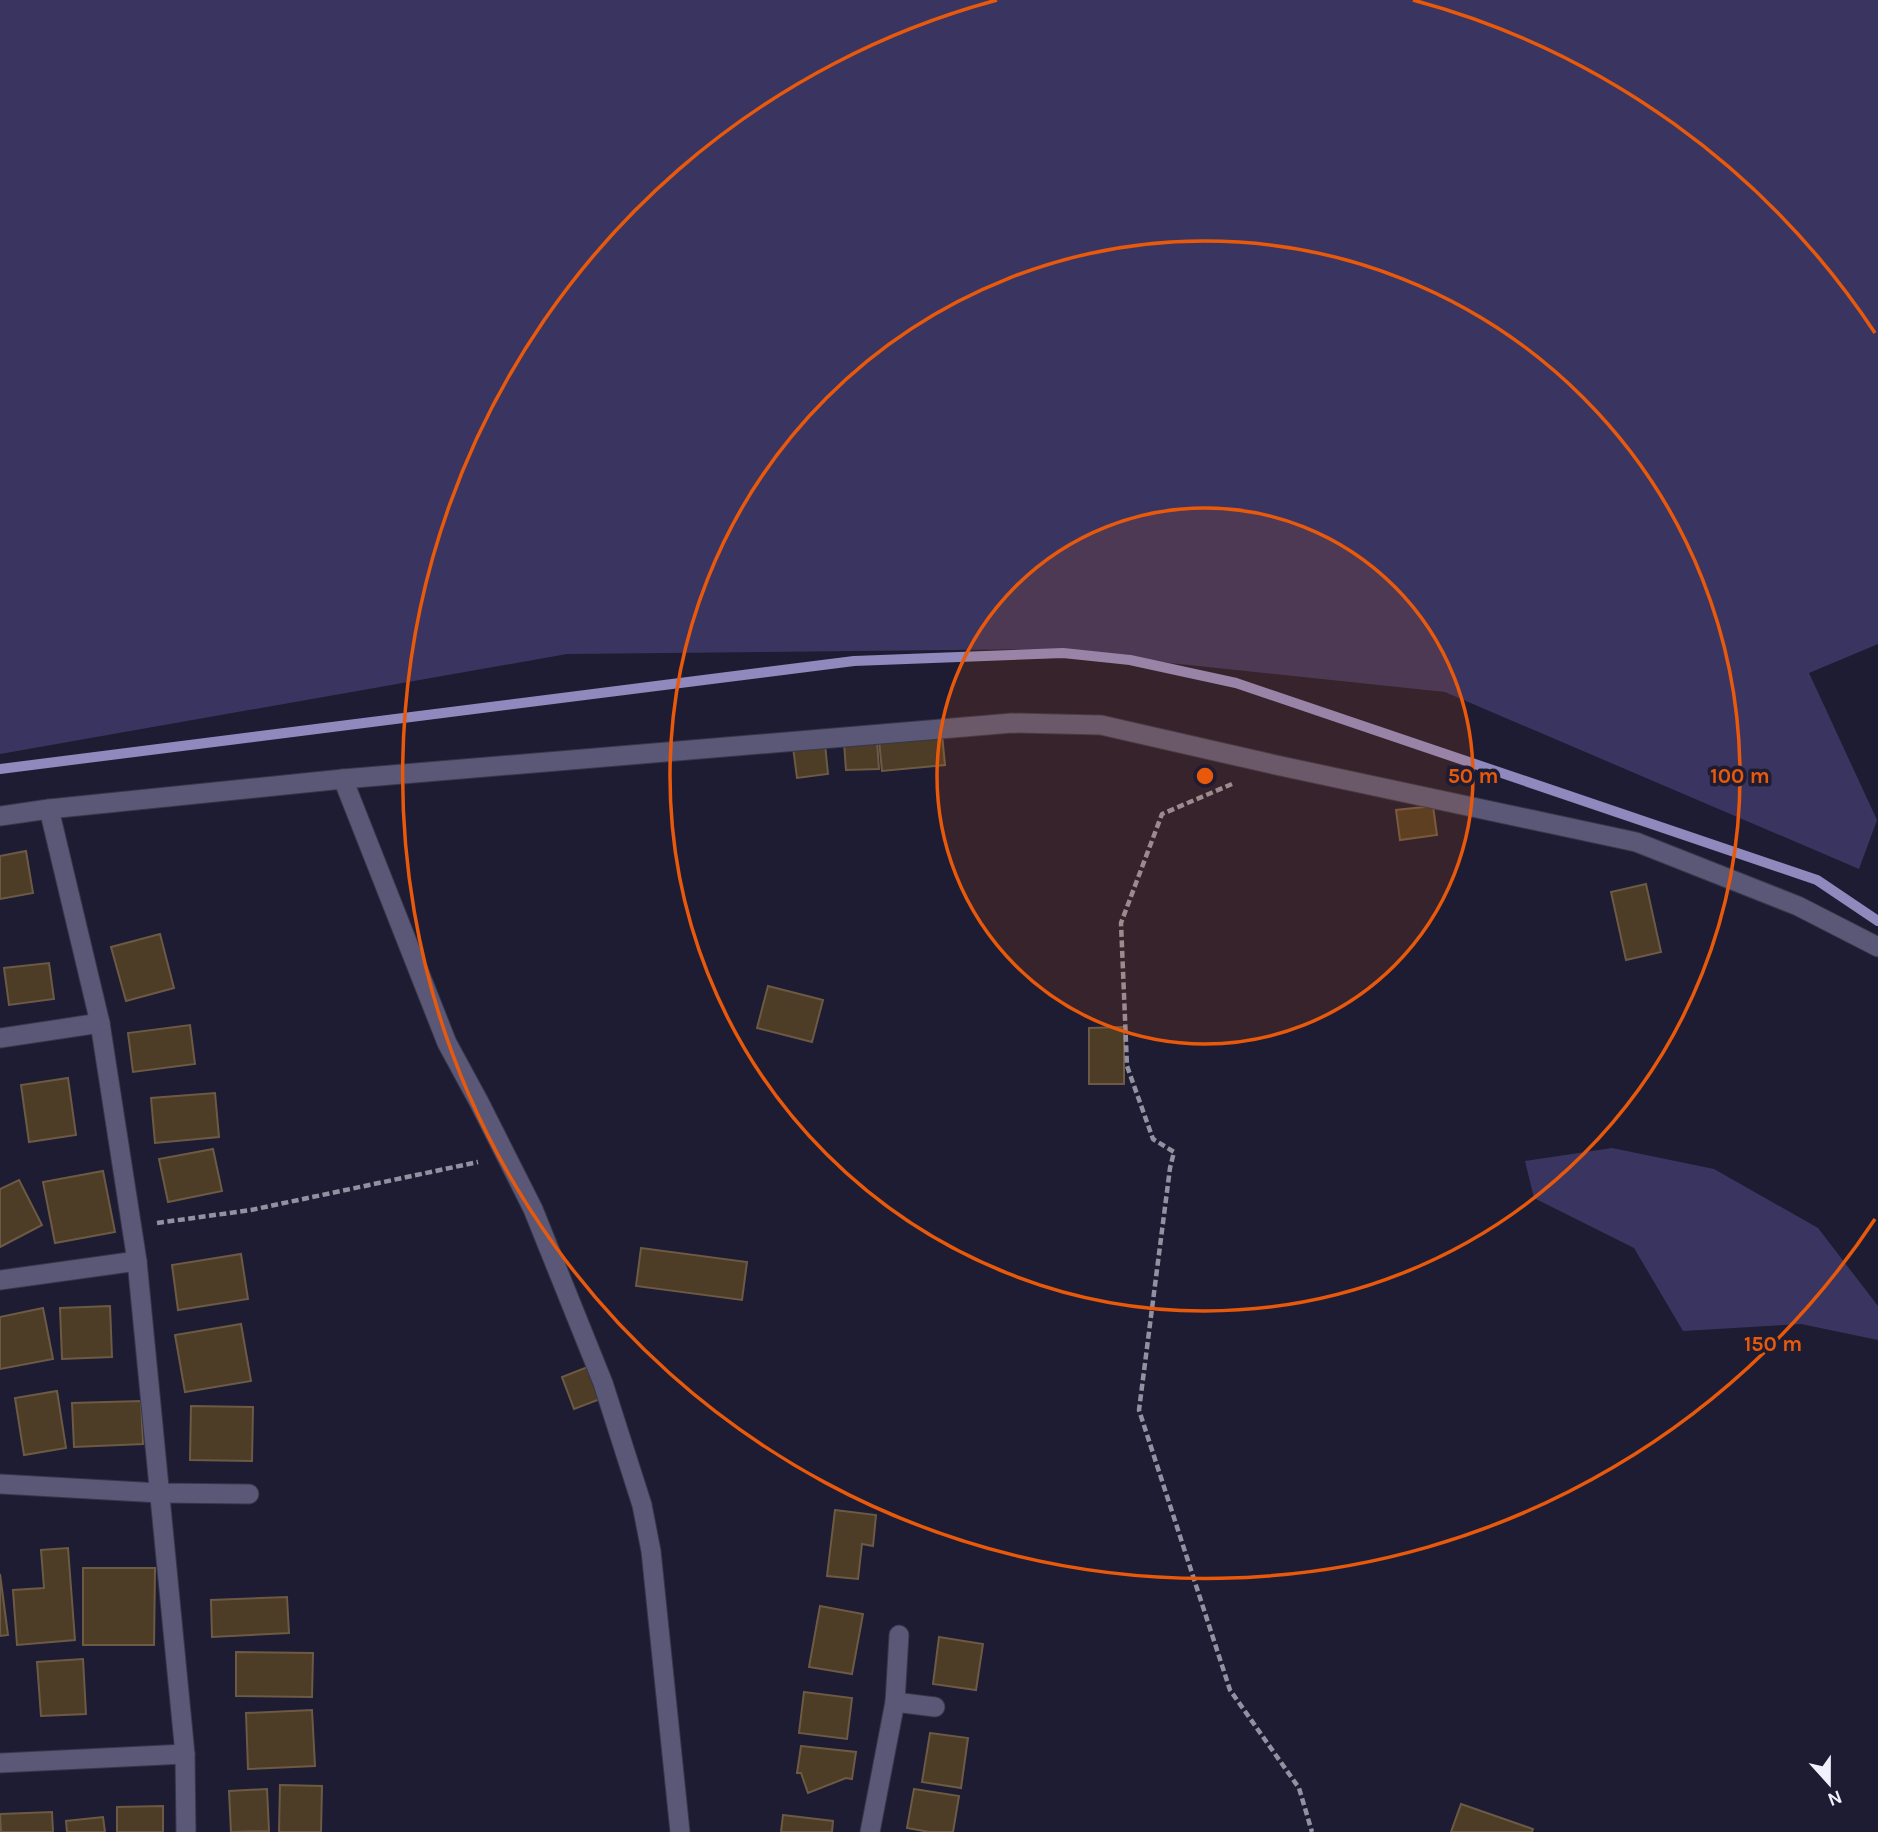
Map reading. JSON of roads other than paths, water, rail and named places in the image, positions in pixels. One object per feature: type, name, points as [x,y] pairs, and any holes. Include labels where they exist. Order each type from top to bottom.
[{"type":"street","points":[[0,816],[344,779],[1012,723],[1101,725],[1636,842],[1798,906],[1878,947]]},
{"type":"street","points":[[344,779],[447,1043],[533,1209],[603,1383],[642,1505],[651,1551],[680,1832]]},
{"type":"street","points":[[49,809],[100,1023],[137,1261],[185,1754],[186,1832]]},
{"type":"street","points":[[0,1038],[100,1023]]},
{"type":"street","points":[[0,1280],[137,1261]]},
{"type":"street","points":[[0,1484],[160,1493],[249,1494]]},
{"type":"street","points":[[870,1832],[895,1702],[898,1635]]},
{"type":"street","points":[[895,1702],[935,1707]]},
{"type":"street","points":[[0,1763],[185,1754]]},
{"type":"waterway","points":[[0,769],[854,661],[1063,653],[1130,660],[1236,683],[1817,880],[1878,921]]}]
